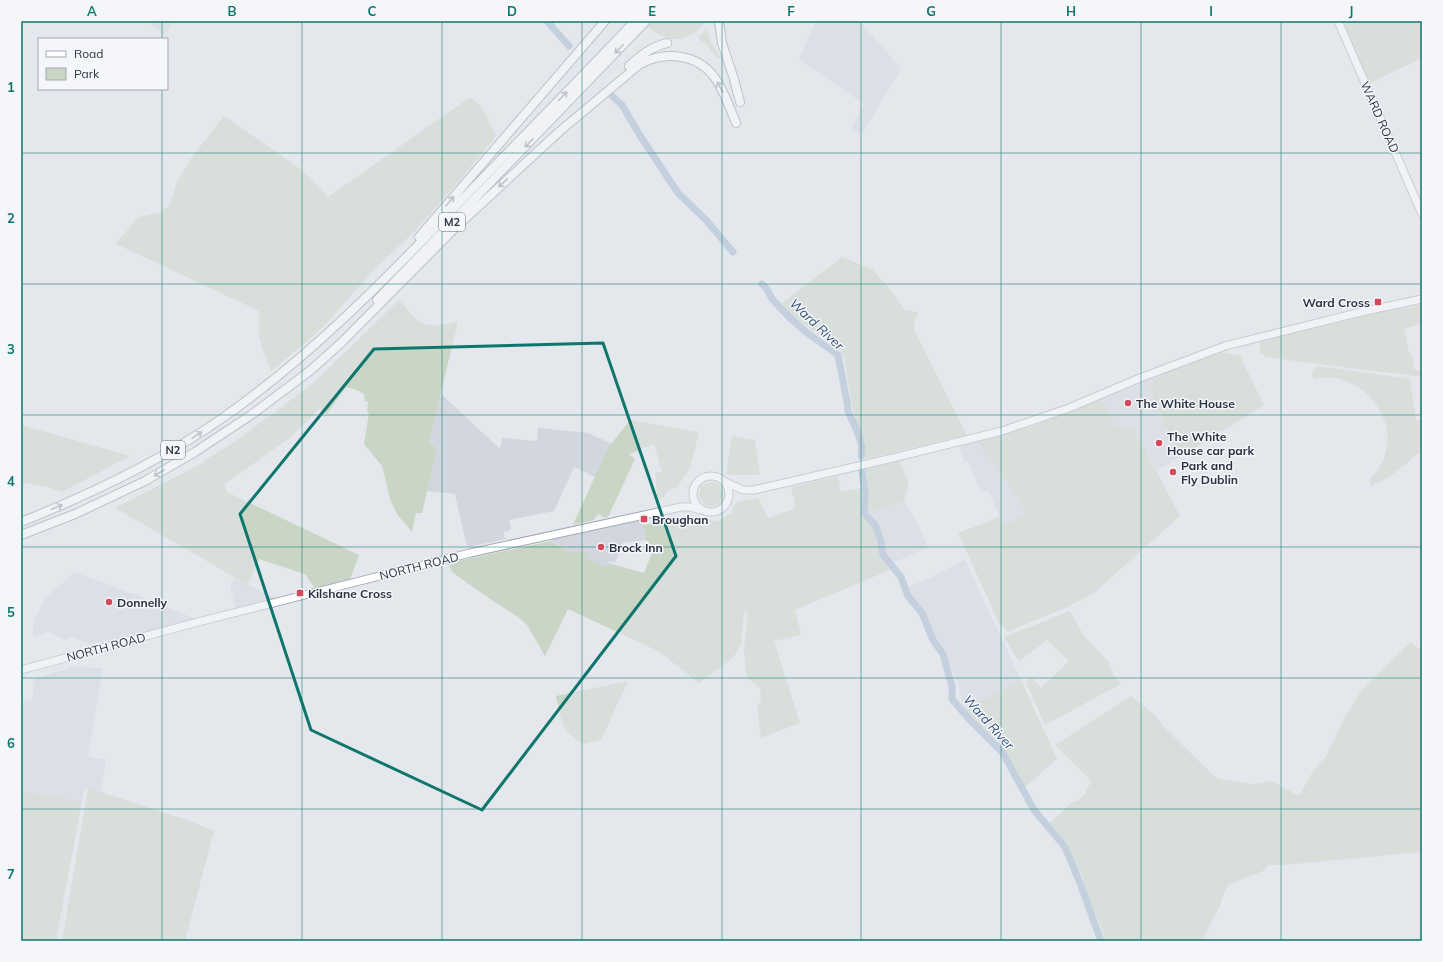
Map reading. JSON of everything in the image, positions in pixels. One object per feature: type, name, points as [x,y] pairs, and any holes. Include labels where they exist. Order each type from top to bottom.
[{"type":"highway","points":[[578,52],[600,21]]},
{"type":"highway","points":[[308,351],[329,327],[402,256],[480,168],[605,21]]},
{"type":"highway","name":"M2","points":[[308,351],[384,281],[635,21]]},
{"type":"highway","name":"M2","points":[[250,415],[315,362],[646,21]]},
{"type":"highway","points":[[719,21],[722,43],[740,102]]},
{"type":"highway","points":[[250,415],[312,370],[342,342],[455,228],[643,53],[667,43]]},
{"type":"highway","points":[[560,131],[632,69],[646,60],[662,56],[677,56],[686,58],[701,65],[708,71],[721,88],[736,123]]},
{"type":"highway","name":"N2","points":[[21,522],[104,487],[158,459],[221,419],[256,394],[308,351]]},
{"type":"highway","name":"N2","points":[[21,535],[75,514],[145,481],[195,452],[250,415]]},
{"type":"main road","name":"WARD ROAD","points":[[1338,21],[1422,214]]},
{"type":"main road","points":[[728,500],[743,490],[764,488],[969,440],[1027,423],[1088,401],[1140,378],[1225,346],[1354,313],[1422,299]]},
{"type":"main road","points":[[680,507],[693,493],[697,482],[704,477],[717,477],[743,490]]},
{"type":"main road","points":[[693,493],[693,499],[702,510],[706,512],[718,511],[722,509],[730,495],[725,482]]},
{"type":"main road","name":"NORTH ROAD","points":[[21,670],[192,624],[470,553],[680,507],[690,507],[702,510]]},
{"type":"highlighted area","points":[[603,343],[676,556],[482,810],[311,730],[240,514],[374,349]]},
{"type":"shaded area","points":[[146,21],[173,21],[164,35]]},
{"type":"shaded area","points":[[816,21],[859,21],[901,68],[861,135],[851,129],[864,104],[799,59]]},
{"type":"shaded area","points":[[1160,374],[1151,384],[1150,389],[1180,457],[1157,470],[1135,430],[1116,428],[1102,399]]},
{"type":"shaded area","points":[[441,394],[500,449],[502,438],[537,441],[538,428],[588,433],[610,443],[595,477],[574,467],[554,511],[509,520],[511,530],[504,532],[504,537],[507,539],[468,547],[455,494],[427,491],[437,448],[429,443]]},
{"type":"shaded area","points":[[977,441],[1028,513],[1004,526],[988,490],[981,492],[968,462],[964,462],[960,448],[961,446]]},
{"type":"shaded area","points":[[904,501],[918,525],[928,547],[891,564],[883,549],[875,523],[866,513],[889,507]]},
{"type":"shaded area","points":[[642,519],[646,540],[623,543],[615,563],[609,561],[607,568],[586,559],[590,553],[568,551],[551,540],[569,535]]},
{"type":"shaded area","points":[[965,560],[1021,680],[964,710],[958,682],[944,653],[905,588],[932,577]]},
{"type":"shaded area","points":[[75,572],[198,620],[143,633],[94,647],[90,646],[89,643],[70,637],[67,640],[60,638],[49,632],[33,637],[33,628],[36,617],[45,598]]},
{"type":"shaded area","points":[[235,578],[276,599],[236,609],[230,586]]},
{"type":"shaded area","points":[[72,667],[103,668],[88,757],[106,760],[100,791],[84,788],[82,801],[21,791],[21,702],[33,699],[34,679]]},
{"type":"green space","points":[[653,21],[705,21],[700,29],[693,34],[678,39],[662,36],[655,32],[648,26]]},
{"type":"green space","points":[[1351,21],[1422,21],[1422,58],[1368,84],[1345,26],[1346,23]]},
{"type":"green space","points":[[707,29],[710,40],[720,57],[718,59],[706,44],[698,38]]},
{"type":"green space","points":[[470,97],[482,107],[496,136],[417,229],[373,271],[324,326],[271,371],[259,336],[259,311],[116,244],[138,217],[160,213],[168,206],[173,197],[178,180],[192,157],[224,116],[295,165],[328,197]]},
{"type":"green space","points":[[842,257],[872,269],[890,289],[905,310],[918,312],[914,324],[915,332],[967,435],[865,459],[861,436],[853,411],[844,357],[841,351],[789,314],[782,303]]},
{"type":"green space","points":[[399,300],[416,319],[426,324],[442,325],[458,321],[429,443],[437,448],[422,513],[416,513],[412,532],[397,514],[391,502],[382,466],[364,444],[369,413],[367,412],[368,402],[365,401],[364,394],[346,387],[327,414],[319,409],[291,437],[225,484],[227,492],[359,555],[350,579],[315,589],[306,575],[259,559],[248,585],[115,508],[195,467],[244,435],[311,385]]},
{"type":"green space","points":[[1422,305],[1422,323],[1404,329],[1409,353],[1411,353],[1415,370],[1422,372],[1422,377],[1264,357],[1264,355],[1260,354],[1260,342],[1385,310],[1390,311]]},
{"type":"green space","points":[[1221,352],[1240,356],[1264,405],[1180,457],[1152,396],[1150,389],[1151,384],[1160,374]]},
{"type":"green space","points":[[1318,366],[1410,379],[1416,420],[1422,420],[1422,451],[1389,477],[1371,486],[1369,481],[1378,469],[1385,455],[1387,431],[1384,419],[1371,398],[1351,383],[1332,378],[1314,379],[1312,374],[1313,370]]},
{"type":"green space","points":[[1102,399],[1116,428],[1120,427],[1135,430],[1180,516],[1095,592],[1068,607],[1007,632],[1004,626],[1000,625],[958,533],[1000,516],[1004,526],[1028,513],[977,441],[1033,426]]},
{"type":"green space","points":[[630,420],[699,432],[690,469],[677,487],[668,491],[663,498],[659,499],[657,496],[655,473],[662,472],[654,444],[629,454],[635,459],[608,517],[604,518],[600,514],[596,516],[594,520],[573,525],[610,443],[612,443]]},
{"type":"green space","points":[[21,425],[130,456],[62,492],[48,487],[21,482]]},
{"type":"green space","points":[[732,436],[755,440],[760,475],[726,474]]},
{"type":"green space","points":[[900,461],[909,484],[904,501],[889,507],[866,513],[863,504],[867,478],[866,469]]},
{"type":"green space","points":[[838,476],[841,492],[862,488],[861,500],[865,519],[874,531],[881,557],[890,570],[795,610],[801,635],[774,641],[800,723],[761,738],[757,708],[761,701],[760,688],[747,678],[744,650],[748,611],[744,612],[741,645],[733,658],[699,683],[658,651],[568,609],[545,656],[527,625],[518,617],[452,572],[448,563],[551,541],[568,551],[591,553],[586,559],[607,567],[608,563],[644,573],[652,553],[649,542],[646,540],[643,525],[689,517],[718,521],[731,513],[736,503],[739,501],[758,498],[768,518],[796,508],[791,487]]},
{"type":"green space","points":[[711,482],[720,485],[723,494],[720,503],[711,506],[702,503],[699,494],[702,485]]},
{"type":"green space","points":[[1070,611],[1084,636],[1108,661],[1113,674],[1121,684],[1045,725],[1026,682],[1032,677],[1041,688],[1069,661],[1047,640],[1020,661],[1015,656],[1004,637]]},
{"type":"green space","points":[[1411,642],[1422,651],[1422,852],[1284,865],[1269,865],[1263,871],[1230,884],[1225,891],[1219,908],[1206,932],[1203,941],[1105,941],[1101,926],[1087,896],[1083,877],[1066,846],[1048,824],[1074,801],[1077,801],[1085,794],[1091,781],[1055,745],[1131,696],[1154,714],[1164,727],[1213,775],[1219,779],[1253,784],[1272,781],[1299,796],[1313,771],[1326,756],[1344,719],[1361,691]]},
{"type":"green space","points":[[1021,680],[1057,759],[1023,789],[1012,764],[964,710]]},
{"type":"green space","points":[[628,681],[601,740],[584,744],[579,742],[566,731],[563,726],[556,696]]},
{"type":"green space","points":[[88,788],[187,820],[214,831],[185,941],[62,941]]},
{"type":"green space","points":[[21,791],[82,801],[56,941],[21,941]]},
{"type":"waterway","name":"Ward River","points":[[547,21],[569,46]]},
{"type":"waterway","name":"Ward River","points":[[612,96],[622,105],[639,134],[678,193],[706,220],[733,252]]},
{"type":"waterway","name":"Ward River","points":[[762,284],[767,289],[772,299],[790,318],[806,332],[838,355],[848,411],[862,446],[861,456]]},
{"type":"waterway","name":"Ward River","points":[[862,471],[865,491],[864,513],[875,525],[880,538],[883,555],[901,577],[908,596],[922,613],[933,640],[943,654],[952,687],[952,699],[969,719],[1003,753],[1034,810],[1065,847],[1101,941]]},
{"type":"place","name":"Ward Cross","points":[[1378,302]]},
{"type":"place","name":"The White House","points":[[1128,403]]},
{"type":"place","name":"The White House car park","points":[[1159,443]]},
{"type":"place","name":"Park and Fly Dublin","points":[[1173,472]]},
{"type":"place","name":"Broughan","points":[[644,519]]},
{"type":"place","name":"Brock Inn","points":[[601,547]]},
{"type":"place","name":"Kilshane Cross","points":[[300,593]]},
{"type":"place","name":"Donnelly","points":[[109,602]]}]
